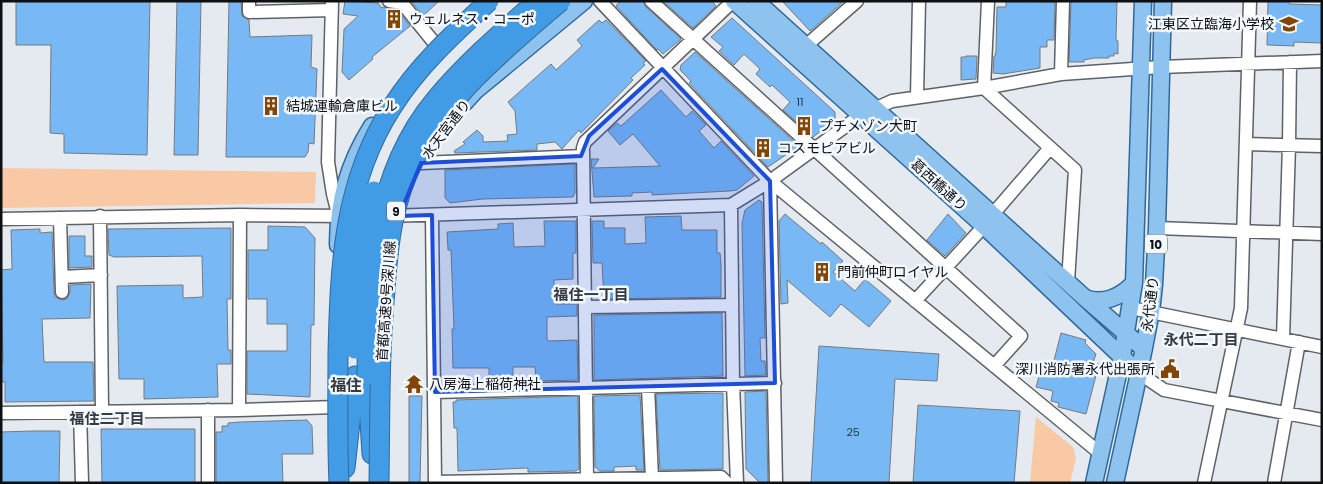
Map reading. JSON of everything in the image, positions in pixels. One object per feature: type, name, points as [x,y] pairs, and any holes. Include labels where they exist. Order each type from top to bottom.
[{"type":"highway","points":[[375,477],[361,375],[356,298],[363,237],[374,191],[391,150],[406,122],[425,96],[482,35],[522,1]]},
{"type":"highway","points":[[343,478],[361,375],[373,257],[383,205],[395,169],[410,138],[436,99],[491,41],[536,1]]},
{"type":"highway","name":"首都高速9号深川線","points":[[375,477],[386,276],[393,222],[408,173],[415,158],[440,121],[477,74],[561,1]]},
{"type":"highway","points":[[343,478],[337,442],[340,280],[349,212],[359,174],[373,140],[402,91],[424,64],[483,2]]},
{"type":"main road","name":"水天宮通り","points":[[375,477],[383,374],[387,284],[399,216],[406,195],[432,143],[452,116],[475,91],[584,1]]},
{"type":"main road","name":"葛西橋通り","points":[[734,1],[800,51],[988,220],[1139,373]]},
{"type":"main road","name":"葛西橋通り","points":[[756,1],[800,51]]},
{"type":"main road","name":"永代通り","points":[[1094,483],[1122,356],[1134,283],[1143,1]]},
{"type":"main road","name":"永代通り","points":[[1114,483],[1151,312],[1157,228],[1163,1]]},
{"type":"main road","points":[[343,478],[337,406],[339,216],[347,179],[366,135],[407,78],[436,45],[483,2]]},
{"type":"main road","name":"葛西橋通り","points":[[988,220],[1068,282],[1144,349]]},
{"type":"main road","points":[[1085,298],[1093,301],[1106,300],[1126,291],[1134,283]]},
{"type":"street","points":[[249,1],[249,12],[332,6],[328,162],[339,216]]},
{"type":"street","points":[[389,1],[402,3],[436,45]]},
{"type":"street","points":[[600,1],[662,69],[770,181],[1101,454]]},
{"type":"street","points":[[651,1],[1020,336],[994,366]]},
{"type":"street","points":[[587,479],[583,156],[585,142],[589,136],[734,1]]},
{"type":"street","points":[[800,51],[857,1]]},
{"type":"street","points":[[917,97],[919,1]]},
{"type":"street","points":[[984,88],[988,1]]},
{"type":"street","points":[[1061,74],[1063,1]]},
{"type":"street","points":[[1204,483],[1241,308],[1250,1]]},
{"type":"street","points":[[1,219],[240,215],[432,216],[731,205],[770,181],[868,111],[892,101],[984,88],[1061,74],[1141,68],[1322,61]]},
{"type":"street","points":[[1283,339],[1290,62]]},
{"type":"street","points":[[984,88],[1075,170],[1068,282]]},
{"type":"street","points":[[1246,144],[1322,146]]},
{"type":"street","points":[[915,301],[1050,148]]},
{"type":"street","points":[[421,163],[583,156]]},
{"type":"street","points":[[770,181],[776,483]]},
{"type":"street","points":[[731,205],[733,384],[737,483]]},
{"type":"street","points":[[239,410],[240,215]]},
{"type":"street","points":[[100,216],[102,412]]},
{"type":"street","points":[[432,216],[435,482],[721,477],[727,483]]},
{"type":"street","points":[[60,218],[62,292]]},
{"type":"street","points":[[1157,228],[1322,234]]},
{"type":"street","points":[[62,277],[101,275]]},
{"type":"street","points":[[585,307],[732,305]]},
{"type":"street","points":[[1130,308],[1322,347]]},
{"type":"street","points":[[1274,483],[1299,342]]},
{"type":"street","points":[[1139,373],[1164,390],[1322,420]]},
{"type":"street","points":[[435,392],[775,383]]},
{"type":"street","points":[[648,386],[652,478]]},
{"type":"street","points":[[1,413],[239,410],[337,406]]},
{"type":"street","points":[[208,410],[208,483]]},
{"type":"street","points":[[80,412],[82,483]]},
{"type":"highlighted area","points":[[662,69],[770,181],[775,383],[435,392],[432,215],[399,216],[421,163],[581,156],[589,136]]},
{"type":"shaded area","points":[[1,168],[316,172],[315,203],[1,208]]},
{"type":"shaded area","points":[[1036,417],[1073,447],[1076,458],[1070,483],[1030,483]]},
{"type":"building","points":[[16,1],[150,1],[147,155],[64,153],[64,134],[50,133],[51,45],[16,45]]},
{"type":"building","points":[[177,1],[201,1],[198,155],[174,155]]},
{"type":"building","name":"結城運輸倉庫ビル","points":[[229,1],[241,1],[242,16],[249,20],[250,37],[312,35],[311,67],[317,69],[314,144],[309,143],[308,152],[305,157],[226,157]]},
{"type":"building","points":[[345,1],[378,3],[382,8],[398,11],[410,26],[372,57],[373,59],[349,80],[342,72],[344,29],[358,16],[343,14]]},
{"type":"building","points":[[411,1],[439,1],[423,16]]},
{"type":"building","points":[[620,1],[643,1],[646,7],[681,39],[663,54],[616,6]]},
{"type":"building","points":[[663,1],[712,1],[716,6],[693,28]]},
{"type":"building","points":[[782,1],[844,1],[810,31]]},
{"type":"building","points":[[1006,1],[1055,2],[1054,40],[1047,40],[1047,47],[1040,47],[1040,68],[1003,74],[993,73],[996,51],[997,7],[1006,7]]},
{"type":"building","points":[[1071,1],[1117,1],[1116,40],[1118,41],[1118,54],[1114,53],[1114,56],[1109,56],[1109,58],[1069,62]]},
{"type":"building","name":"江東区立臨海小学校","points":[[1268,1],[1289,1],[1289,4],[1322,5],[1322,43],[1294,42],[1294,46],[1267,45]]},
{"type":"building","points":[[732,18],[835,112],[835,120],[813,137],[783,110],[790,102],[772,85],[770,87],[756,74],[760,69],[744,54],[734,65],[719,51],[723,47],[711,37]]},
{"type":"building","points":[[599,20],[602,23],[606,20],[646,61],[643,63],[645,65],[631,78],[633,80],[581,133],[579,130],[562,149],[555,142],[537,144],[537,150],[455,153],[454,151],[465,144],[463,142],[477,130],[483,136],[483,142],[508,141],[507,135],[517,134],[515,111],[508,102],[551,64],[556,70],[582,46],[577,40]]},
{"type":"building","points":[[695,52],[799,146],[768,167],[689,83],[691,81],[680,70],[681,65]]},
{"type":"building","points":[[977,56],[976,79],[961,80],[961,57]]},
{"type":"building","points":[[661,90],[686,117],[692,111],[706,125],[699,131],[714,148],[721,141],[754,176],[737,190],[730,191],[652,195],[652,192],[632,193],[632,196],[594,197],[591,159],[599,159],[593,168],[660,166],[633,134],[620,145],[608,131],[617,123],[621,126]]},
{"type":"building","points":[[575,164],[575,193],[573,197],[483,199],[450,203],[445,198],[445,170]]},
{"type":"building","points":[[759,200],[762,202],[765,338],[760,338],[761,361],[765,361],[766,375],[745,376],[742,223],[745,210]]},
{"type":"building","points":[[785,214],[821,244],[822,242],[843,261],[833,272],[855,291],[865,279],[891,301],[869,327],[841,304],[830,317],[787,280],[788,303],[781,304],[779,221]]},
{"type":"building","points":[[948,214],[966,233],[945,256],[927,240]]},
{"type":"building","points":[[681,216],[682,230],[717,230],[717,253],[720,253],[721,263],[721,297],[604,299],[602,263],[593,263],[592,221],[604,221],[604,228],[625,228],[625,244],[646,243],[645,217]]},
{"type":"building","points":[[544,221],[576,221],[576,253],[573,253],[573,279],[554,280],[556,304],[577,304],[577,316],[547,317],[547,339],[549,341],[577,340],[578,380],[536,381],[535,367],[513,367],[513,382],[489,382],[489,368],[453,368],[452,329],[454,329],[451,250],[448,250],[447,232],[498,229],[498,224],[513,223],[514,247],[545,246]]},
{"type":"building","points":[[268,226],[305,227],[315,238],[314,325],[311,325],[310,397],[247,394],[247,351],[287,351],[287,324],[267,324],[267,299],[248,299],[248,250],[268,250]]},
{"type":"building","points":[[231,228],[231,299],[227,299],[228,350],[231,350],[231,364],[217,364],[218,397],[144,399],[144,379],[119,379],[117,286],[183,285],[183,298],[203,297],[202,256],[114,257],[109,255],[108,229]]},
{"type":"building","points":[[40,229],[40,233],[52,232],[55,297],[62,300],[67,299],[70,285],[91,284],[90,318],[42,319],[44,362],[93,362],[94,401],[5,402],[5,382],[1,382],[1,362],[3,362],[1,270],[12,269],[11,230]]},
{"type":"building","points":[[69,236],[85,236],[85,256],[92,256],[92,267],[69,268]]},
{"type":"building","points":[[722,313],[723,376],[594,380],[594,315]]},
{"type":"building","points":[[1061,333],[1086,340],[1085,343],[1096,354],[1093,363],[1099,364],[1086,414],[1058,407],[1059,403],[1051,401],[1053,391],[1036,387],[1040,373],[1050,376]]},
{"type":"building","points":[[819,346],[939,354],[937,381],[895,379],[889,483],[811,483]]},
{"type":"building","points":[[766,391],[768,483],[760,483],[746,469],[745,392]]},
{"type":"building","points":[[723,393],[723,469],[660,470],[656,394]]},
{"type":"building","points":[[640,395],[644,470],[636,470],[636,466],[614,467],[614,471],[600,471],[595,467],[594,396]]},
{"type":"building","points":[[409,396],[422,396],[420,483],[409,483]]},
{"type":"building","points":[[578,396],[579,469],[576,471],[528,472],[528,468],[458,471],[457,428],[454,428],[453,402],[456,402],[456,400]]},
{"type":"building","points":[[918,405],[1020,411],[1014,483],[913,483]]},
{"type":"building","points":[[307,420],[312,426],[313,454],[282,454],[283,483],[216,483],[216,432],[222,432],[222,426],[228,426],[228,423],[240,422]]},
{"type":"building","points":[[101,429],[195,429],[195,483],[102,483]]},
{"type":"building","points":[[60,431],[59,483],[1,483],[1,432]]},
{"type":"place","name":"ウェルネス・コーポ","points":[[394,19]]},
{"type":"place","name":"江東区立臨海小学校","points":[[1289,24]]},
{"type":"place","name":"結城運輸倉庫ビル","points":[[271,106]]},
{"type":"place","name":"プチメゾン大町","points":[[804,126]]},
{"type":"place","name":"コスモピアビル","points":[[763,148]]},
{"type":"place","name":"門前仲町ロイヤル","points":[[822,272]]},
{"type":"place","name":"深川消防署永代出張所","points":[[1170,369]]},
{"type":"place","name":"八房海上稲荷神社","points":[[414,384]]},
{"type":"district","name":"福住一丁目","points":[[591,294]]},
{"type":"district","name":"永代二丁目","points":[[1201,339]]},
{"type":"district","name":"福住","points":[[346,385]]},
{"type":"district","name":"福住二丁目","points":[[107,418]]}]
